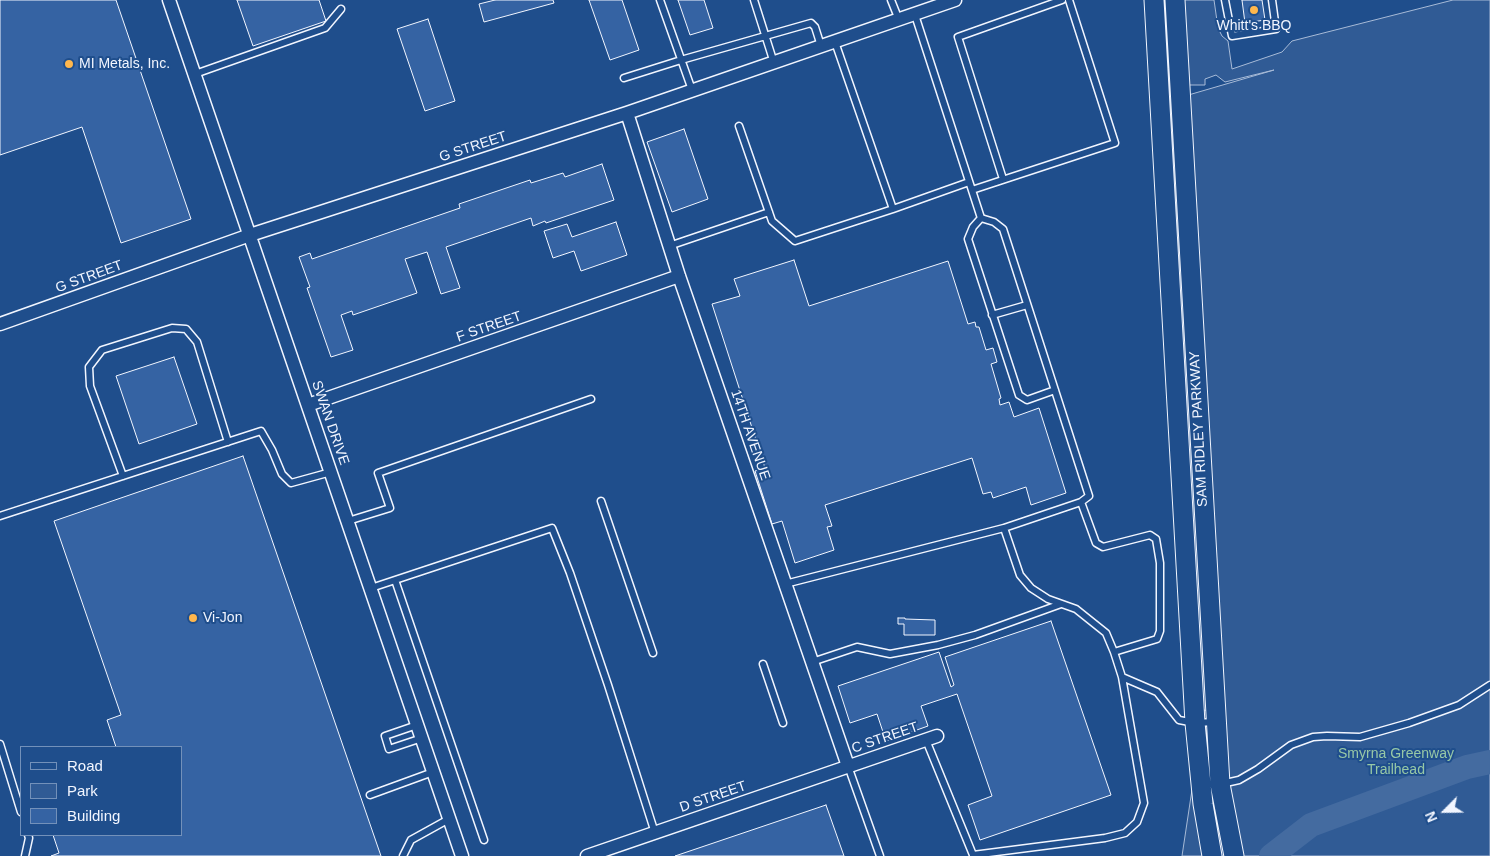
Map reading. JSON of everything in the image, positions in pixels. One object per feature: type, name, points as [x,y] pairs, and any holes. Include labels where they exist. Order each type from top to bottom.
[{"type":"main road","name":"SAM RIDLEY PARKWAY","points":[[1175,0],[1220,784],[1234,856]]},
{"type":"main road","name":"SAM RIDLEY PARKWAY","points":[[1154,2],[1195,723],[1203,804],[1211,852]]},
{"type":"street","name":"SWAN DRIVE","points":[[169,0],[462,856]]},
{"type":"street","name":"G STREET","points":[[0,324],[250,235],[627,113],[955,0]]},
{"type":"street","name":"14TH AVENUE","points":[[627,113],[679,276],[848,766]]},
{"type":"street","name":"F STREET","points":[[308,405],[679,276]]},
{"type":"street","name":"C STREET","points":[[848,766],[932,738]]},
{"type":"street","name":"D STREET","points":[[587,856],[848,766]]},
{"type":"lane","points":[[660,0],[692,90]]},
{"type":"lane","points":[[754,0],[774,62]]},
{"type":"lane","points":[[891,0],[899,20]]},
{"type":"lane","points":[[1003,179],[958,37],[1062,0]]},
{"type":"lane","points":[[739,126],[772,221],[795,241],[893,209],[970,186],[1003,179],[1115,143],[1069,0]]},
{"type":"lane","points":[[1225,0],[1232,36],[1276,29],[1272,0]]},
{"type":"lane","points":[[195,74],[325,28],[341,9]]},
{"type":"lane","points":[[915,14],[981,218]]},
{"type":"lane","points":[[624,78],[811,23],[821,46]]},
{"type":"lane","points":[[835,42],[893,209]]},
{"type":"lane","points":[[669,246],[769,212]]},
{"type":"lane","points":[[785,584],[1004,528],[1082,502],[1089,496],[1003,229],[994,222],[981,218]]},
{"type":"lane","points":[[981,218],[973,227],[968,239],[1019,395],[1027,400],[1055,390]]},
{"type":"lane","points":[[992,316],[1027,305]]},
{"type":"lane","points":[[123,476],[90,386],[89,367],[102,350],[172,328],[186,329],[197,342],[228,442]]},
{"type":"lane","points":[[348,521],[390,508],[378,473],[591,398]]},
{"type":"lane","points":[[0,516],[261,431],[272,450],[282,474],[291,482],[331,472]]},
{"type":"lane","points":[[601,501],[653,653]]},
{"type":"lane","points":[[1082,502],[1096,543],[1103,547],[1150,535],[1156,539],[1160,563],[1160,631],[1157,639],[1114,652]]},
{"type":"lane","points":[[370,588],[552,528],[570,573],[608,685],[655,833]]},
{"type":"lane","points":[[932,738],[972,856],[1105,838],[1125,832],[1138,822],[1144,803],[1122,676],[1106,633],[1076,609],[1048,599],[1031,588],[1020,575],[1004,528]]},
{"type":"lane","points":[[395,580],[484,840]]},
{"type":"lane","points":[[812,662],[857,647],[890,654],[938,645],[1062,604]]},
{"type":"lane","points":[[763,664],[784,723]]},
{"type":"lane","points":[[1122,676],[1157,692],[1179,720],[1195,723],[1216,722]]},
{"type":"lane","points":[[1220,784],[1239,780],[1291,745],[1313,737],[1360,737],[1409,723],[1459,704],[1490,685]]},
{"type":"lane","points":[[417,725],[385,736],[389,749],[422,738]]},
{"type":"lane","points":[[0,744],[20,809]]},
{"type":"lane","name":"C STREET","points":[[848,766],[880,856]]},
{"type":"lane","points":[[370,795],[433,772]]},
{"type":"lane","points":[[403,856],[411,840],[449,819]]},
{"type":"lane","points":[[25,856],[29,836]]},
{"type":"green space","name":"Smyrna Greenway Trailhead","points":[[1183,0],[1214,0],[1218,28],[1222,36],[1228,41],[1232,69],[1282,52],[1292,41],[1453,0],[1490,0],[1490,856],[1182,856],[1204,710],[1224,714],[1185,96],[1274,70],[1225,82],[1216,75],[1205,79],[1205,85],[1187,85]]},
{"type":"building","name":"MI Metals, Inc.","points":[[0,0],[116,0],[191,219],[121,243],[82,127],[0,155]]},
{"type":"building","points":[[237,0],[319,0],[326,21],[253,46]]},
{"type":"building","points":[[495,0],[553,0],[554,3],[484,22],[479,4]]},
{"type":"building","points":[[589,0],[622,0],[639,50],[610,60]]},
{"type":"building","points":[[678,0],[704,0],[713,28],[690,35]]},
{"type":"building","name":"Whitt's BBQ","points":[[1242,0],[1262,0],[1265,20],[1245,23]]},
{"type":"building","points":[[428,19],[455,101],[425,111],[397,29]]},
{"type":"building","points":[[684,129],[708,199],[672,212],[647,142]]},
{"type":"building","points":[[602,164],[614,200],[533,226],[531,218],[446,247],[460,288],[441,294],[427,252],[405,259],[417,293],[353,315],[352,311],[341,315],[353,350],[331,357],[307,288],[310,287],[299,257],[310,253],[312,259],[460,208],[459,204],[530,180],[531,183],[563,173],[565,177]]},
{"type":"building","points":[[616,222],[627,255],[581,271],[574,251],[553,258],[544,231],[567,224],[572,237]]},
{"type":"building","points":[[794,260],[809,306],[948,261],[968,324],[975,322],[976,327],[979,327],[986,350],[993,348],[997,362],[991,364],[1001,398],[999,399],[1000,405],[1009,402],[1014,417],[1039,408],[1066,493],[1031,505],[1026,487],[993,498],[991,492],[983,494],[972,458],[825,505],[832,526],[827,527],[834,550],[795,563],[782,521],[772,524],[755,471],[765,468],[712,304],[740,296],[734,279]]},
{"type":"building","points":[[174,357],[197,424],[139,444],[116,376]]},
{"type":"building","name":"Vi-Jon","points":[[243,456],[381,856],[51,856],[59,853],[53,836],[182,836],[182,746],[116,746],[107,720],[121,715],[54,521]]},
{"type":"building","points":[[898,618],[935,620],[935,635],[904,635],[904,624],[898,624]]},
{"type":"building","points":[[1051,621],[1111,795],[980,840],[968,805],[992,796],[957,694],[921,706],[928,726],[886,741],[877,714],[850,723],[838,686],[939,652],[951,687],[954,685],[945,657]]},
{"type":"building","points":[[826,805],[844,856],[675,856]]},
{"type":"waterway","points":[[1271,856],[1311,825],[1467,767],[1490,762]]},
{"type":"place","name":"Whitt's BBQ","points":[[1254,10]]},
{"type":"place","name":"MI Metals, Inc.","points":[[69,64]]},
{"type":"place","name":"Vi-Jon","points":[[193,618]]}]
